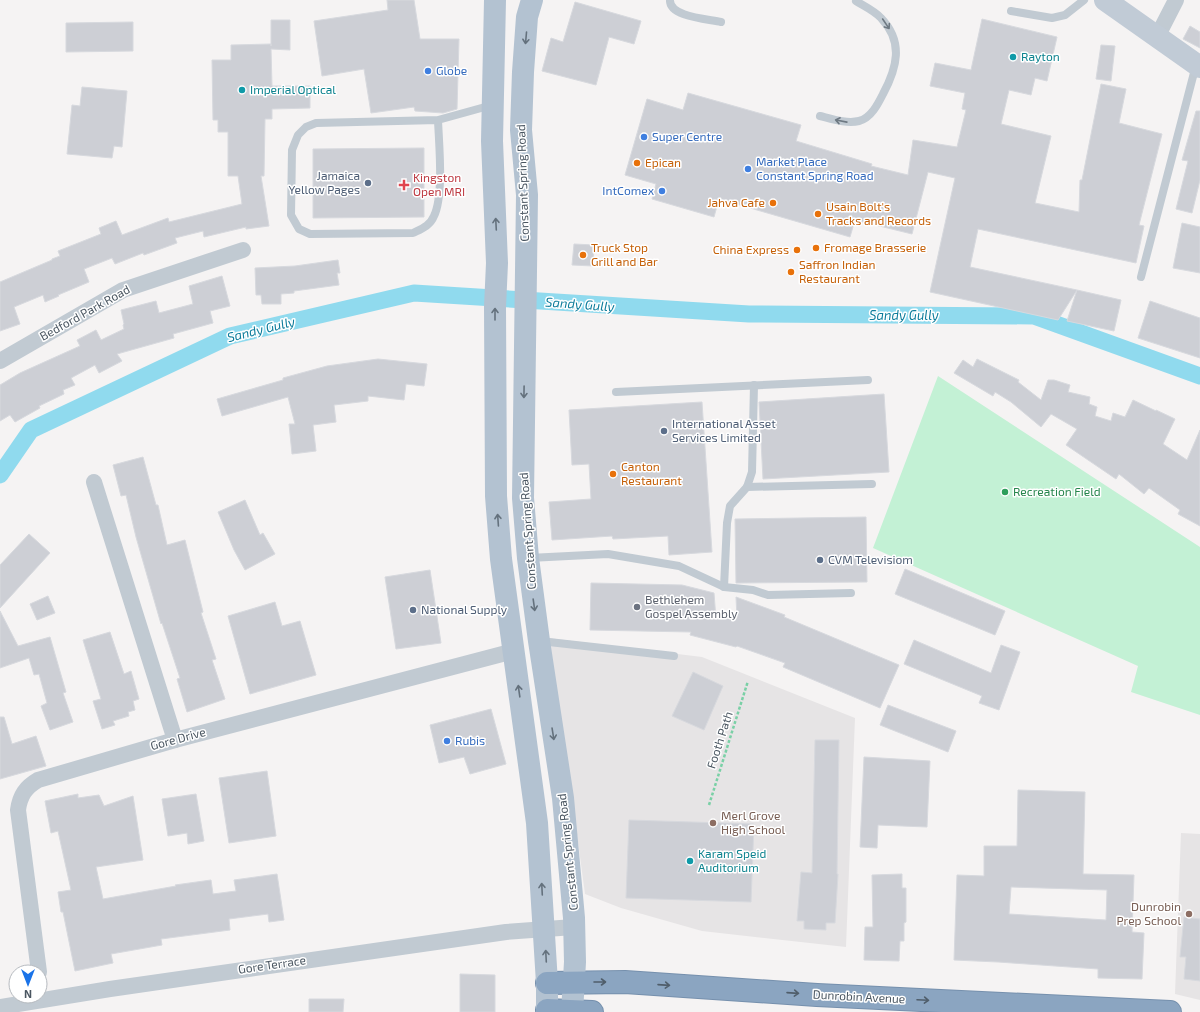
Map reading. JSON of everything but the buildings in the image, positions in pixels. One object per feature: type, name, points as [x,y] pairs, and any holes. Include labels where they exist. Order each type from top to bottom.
[{"type":"highway","name":"Dunrobin Avenue","points":[[547,983],[625,982],[817,995],[1170,1012]]},
{"type":"highway","points":[[547,1011],[579,1012]]},
{"type":"main road","points":[[485,0],[483,85],[489,112],[492,141],[497,263],[495,306],[496,496],[501,559],[537,823],[547,983],[547,1011]]},
{"type":"main road","points":[[489,112],[495,0]]},
{"type":"main road","name":"Constant Spring Road","points":[[532,0],[527,17],[520,130],[526,195],[523,498],[528,558],[539,641],[563,798],[574,927],[574,983],[579,1012]]},
{"type":"main road","points":[[1105,0],[1198,66]]},
{"type":"street","points":[[1157,37],[1176,0]]},
{"type":"street","name":"Bedford Park Road","points":[[0,361],[123,290],[243,250]]},
{"type":"street","points":[[94,482],[175,740]]},
{"type":"street","name":"Gore Drive","points":[[38,964],[18,810],[20,800],[30,784],[38,780],[175,740],[514,651]]},
{"type":"street","name":"Gore Terrace","points":[[48,998],[506,932],[544,928],[574,927]]},
{"type":"street","name":"Gore Terrace","points":[[0,1007],[16,1004]]},
{"type":"lane","points":[[670,0],[670,4],[674,10],[686,15],[720,22]]},
{"type":"lane","points":[[1011,11],[1052,18],[1065,15],[1084,0]]},
{"type":"lane","points":[[820,116],[850,122],[861,121],[873,111],[895,68],[896,52],[894,37],[888,26],[881,17],[856,1]]},
{"type":"lane","points":[[1141,277],[1198,66]]},
{"type":"lane","points":[[438,120],[440,196],[434,217],[426,227],[413,233],[342,235],[310,234],[299,229],[291,215],[292,150],[298,135],[306,127],[316,124],[438,120],[489,112]]},
{"type":"lane","points":[[616,392],[868,380]]},
{"type":"lane","points":[[724,588],[726,523],[730,506],[747,487],[752,472],[754,385]]},
{"type":"lane","points":[[747,487],[872,484]]},
{"type":"lane","points":[[528,558],[608,554],[679,566],[724,588],[753,590],[768,595],[851,593]]},
{"type":"lane","points":[[539,641],[674,656]]},
{"type":"path","name":"Footh Path","points":[[708,805],[748,682]]},
{"type":"shaded area","name":"Merl Grove High School","points":[[548,638],[702,657],[855,718],[846,947],[702,931],[621,908],[585,894],[566,752]]},
{"type":"shaded area","name":"Dunrobin Prep School","points":[[1181,833],[1200,834],[1200,1000],[1175,994]]},
{"type":"green space","name":"Recreation Field","points":[[938,376],[1200,547],[1200,715],[1131,692],[1138,666],[873,548]]},
{"type":"waterway","name":"Sandy Gully","points":[[0,475],[31,430],[230,336],[414,293],[749,314],[1034,316],[1200,376]]},
{"type":"place","name":"Rayton","points":[[1013,57]]},
{"type":"place","name":"Globe","points":[[428,71]]},
{"type":"place","name":"Imperial Optical","points":[[242,90]]},
{"type":"place","name":"Super Centre","points":[[644,137]]},
{"type":"place","name":"Epican","points":[[637,163]]},
{"type":"place","name":"Market Place Constant Spring Road","points":[[748,169]]},
{"type":"place","name":"Jamaica Yellow Pages","points":[[368,183]]},
{"type":"place","name":"Kingston Open MRI","points":[[404,185]]},
{"type":"place","name":"IntComex","points":[[662,191]]},
{"type":"place","name":"Jahva Cafe","points":[[773,203]]},
{"type":"place","name":"Usain Bolt's Tracks and Records","points":[[818,214]]},
{"type":"place","name":"Fromage Brasserie","points":[[816,248]]},
{"type":"place","name":"China Express","points":[[797,250]]},
{"type":"place","name":"Truck Stop Grill and Bar","points":[[583,255]]},
{"type":"place","name":"Saffron Indian Restaurant","points":[[791,272]]},
{"type":"place","name":"International Asset Services Limited","points":[[664,431]]},
{"type":"place","name":"Canton Restaurant","points":[[613,474]]},
{"type":"place","name":"Recreation Field","points":[[1005,492]]},
{"type":"place","name":"CVM Televisiom","points":[[820,560]]},
{"type":"place","name":"Bethlehem Gospel Assembly","points":[[637,607]]},
{"type":"place","name":"National Supply","points":[[413,610]]},
{"type":"place","name":"Rubis","points":[[447,741]]},
{"type":"place","name":"Merl Grove High School","points":[[713,823]]},
{"type":"place","name":"Karam Speid Auditorium","points":[[690,861]]},
{"type":"place","name":"Dunrobin Prep School","points":[[1189,914]]}]
